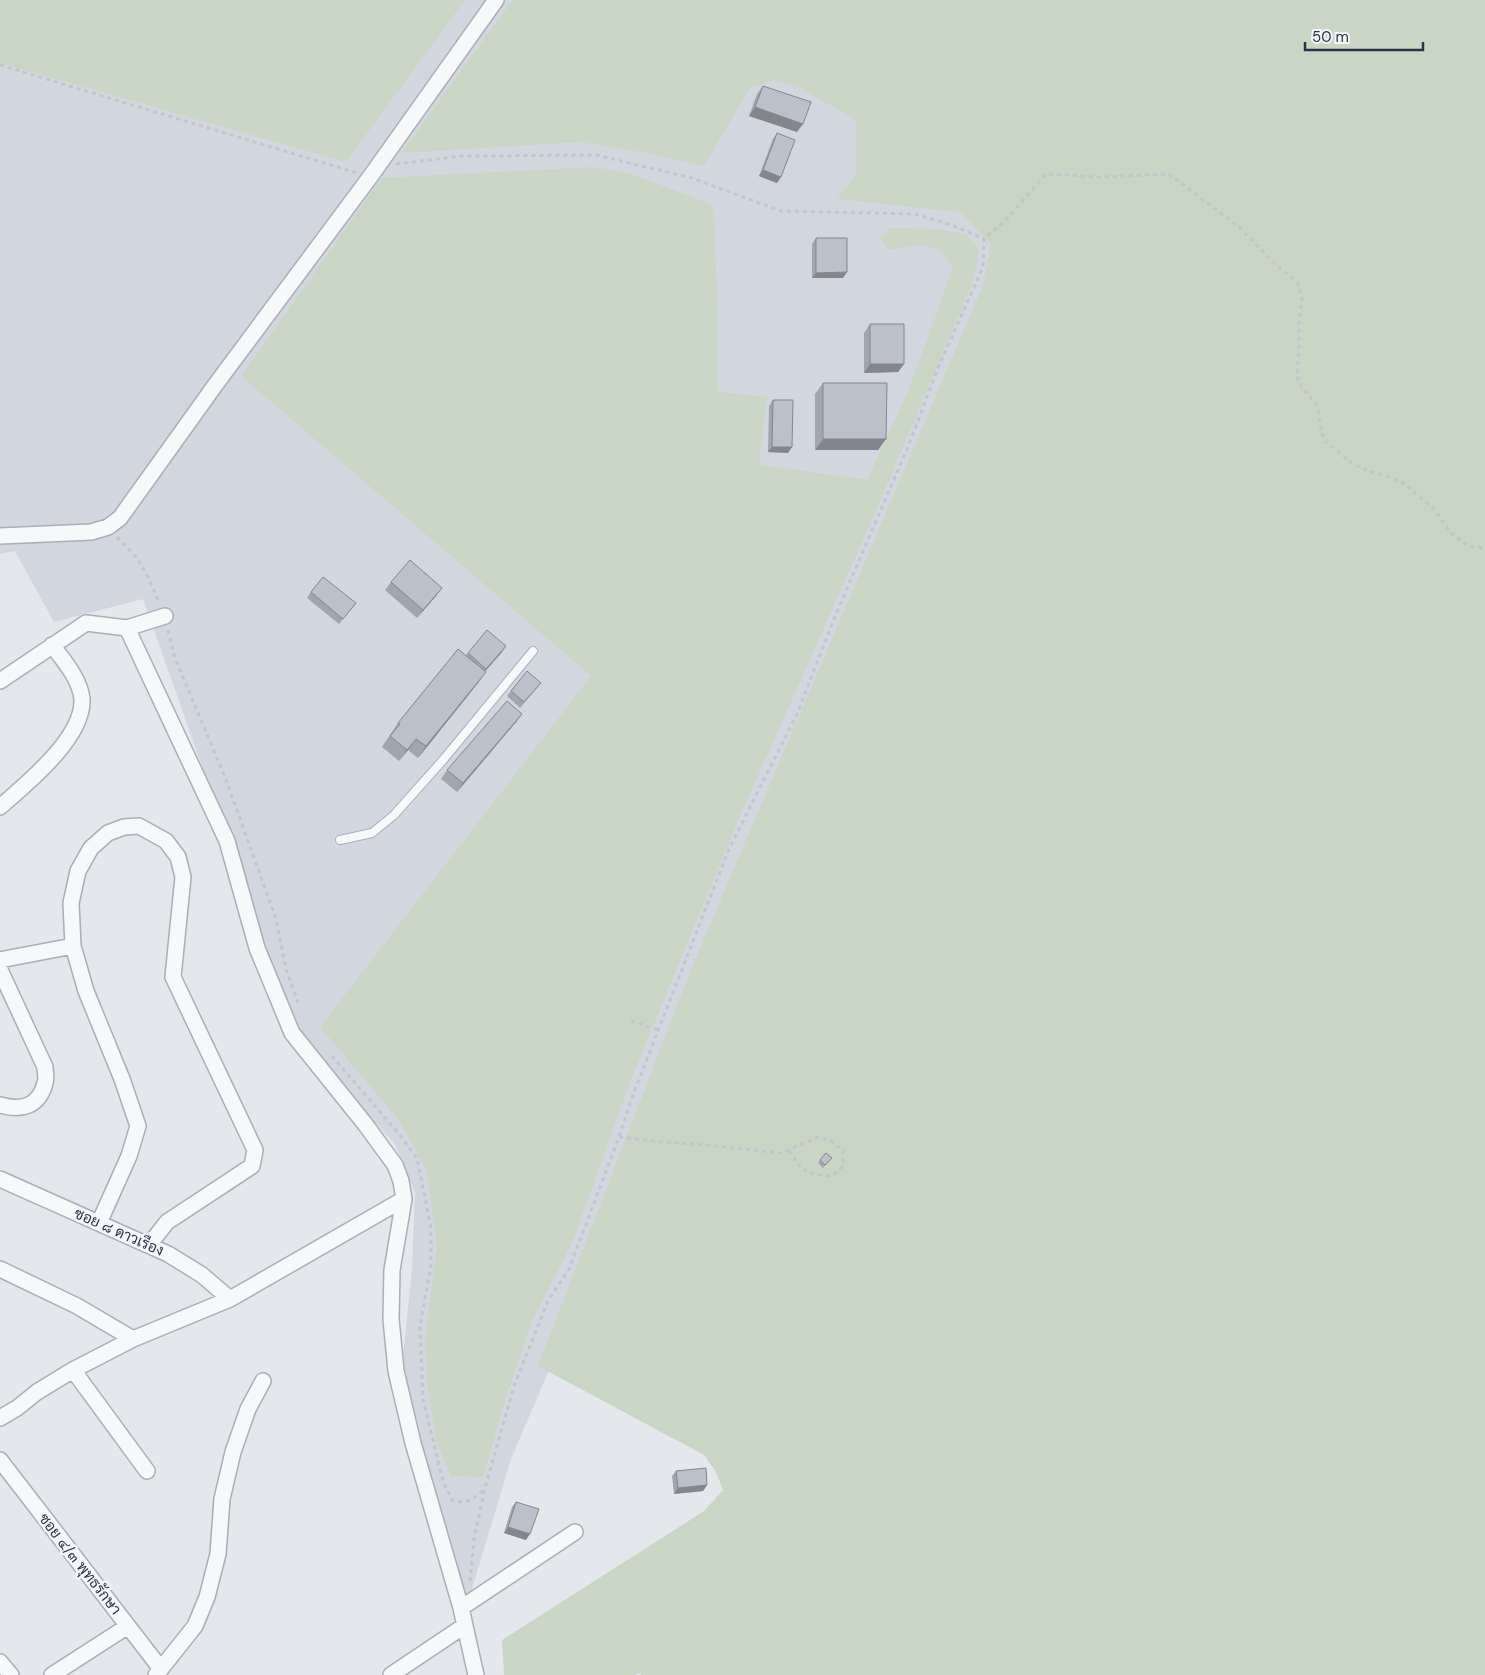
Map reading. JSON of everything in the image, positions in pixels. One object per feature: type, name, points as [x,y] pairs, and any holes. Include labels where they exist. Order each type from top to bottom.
[{"type":"street","points":[[0,536],[91,532],[108,527],[120,518],[496,0]]},
{"type":"street","points":[[0,681],[86,623],[127,628],[165,616]]},
{"type":"street","points":[[127,628],[227,842],[257,948],[292,1033],[365,1124],[395,1165],[401,1181],[404,1199],[392,1270],[391,1319],[396,1371],[413,1443],[461,1608],[476,1675]]},
{"type":"street","points":[[0,807],[55,755],[70,737],[78,716],[82,699],[75,678],[52,646]]},
{"type":"street","points":[[99,1223],[129,1156],[138,1126],[122,1079],[86,991],[73,946],[71,903],[78,871],[91,848],[108,833],[124,827],[139,826],[166,841],[178,857],[183,877],[173,976],[255,1150],[252,1166],[167,1222],[149,1246]]},
{"type":"street","points":[[0,960],[73,946]]},
{"type":"street","points":[[0,970],[44,1067],[46,1082],[38,1098],[26,1108],[12,1109],[0,1105]]},
{"type":"street","name":"ซอย ๘ ดาวเรือง","points":[[0,1179],[168,1254],[202,1275],[230,1299]]},
{"type":"street","points":[[0,1418],[73,1370],[132,1339],[230,1299],[404,1199]]},
{"type":"street","points":[[0,1269],[77,1306],[132,1339]]},
{"type":"street","points":[[73,1370],[147,1471]]},
{"type":"street","points":[[158,1672],[195,1626],[207,1597],[218,1554],[222,1499],[233,1452],[248,1409],[263,1381]]},
{"type":"street","name":"ซอย ๔/๓ พุทธรักษา","points":[[0,1460],[128,1626],[158,1672]]},
{"type":"street","points":[[461,1608],[575,1532]]},
{"type":"street","points":[[52,1675],[128,1626]]},
{"type":"street","points":[[391,1675],[464,1626]]},
{"type":"street","points":[[0,1662],[11,1675]]},
{"type":"lane","points":[[340,840],[372,833],[394,815],[443,760],[533,651]]},
{"type":"path","points":[[0,65],[373,171],[462,156],[596,155],[692,178],[781,211],[915,214],[984,238]]},
{"type":"path","points":[[469,1585],[474,1539],[485,1488],[514,1386],[548,1301],[568,1269],[631,1100],[730,850],[797,714],[836,614],[908,447],[938,368],[983,267],[984,238],[1007,219],[1046,174],[1099,177],[1169,174],[1239,227],[1270,259],[1298,283],[1302,298],[1299,323],[1298,382],[1318,407],[1324,440],[1352,463],[1368,472],[1390,477],[1405,484],[1435,510],[1451,534],[1468,546],[1485,548]]},
{"type":"path","points":[[108,527],[138,559],[165,616],[175,658],[225,777],[276,919],[286,969],[298,1005]]},
{"type":"path","points":[[631,1021],[659,1030]]},
{"type":"path","points":[[327,1050],[399,1134],[417,1158],[431,1228],[431,1266],[420,1326],[423,1399],[443,1481],[452,1500],[463,1503],[477,1496],[485,1488]]},
{"type":"path","points":[[619,1136],[663,1142],[708,1144],[781,1154],[789,1150],[818,1137],[826,1138],[843,1151],[843,1166],[832,1176],[811,1174],[799,1166],[789,1150]]},
{"type":"shaded area","points":[[0,0],[851,0],[1015,216],[1022,264],[511,1459],[468,1602],[439,1519],[402,1367],[412,1268],[415,1193],[395,1144],[299,1041],[143,599],[54,622],[15,551],[0,554]]},
{"type":"green space","points":[[0,0],[465,0],[346,162],[0,63]]},
{"type":"green space","points":[[513,0],[1485,0],[1485,1675],[641,1675],[640,1673],[635,1675],[504,1675],[502,1640],[704,1511],[723,1490],[716,1472],[704,1455],[538,1366],[692,967],[984,283],[991,244],[960,212],[837,199],[856,174],[856,120],[802,89],[773,80],[750,88],[704,166],[647,153],[581,142],[401,153]]},
{"type":"green space","points":[[593,167],[629,173],[713,205],[718,314],[718,392],[767,397],[759,463],[762,465],[867,480],[909,389],[953,268],[939,249],[921,245],[889,250],[880,237],[890,228],[939,229],[967,235],[979,250],[973,282],[876,511],[739,818],[630,1082],[572,1243],[532,1321],[505,1401],[483,1477],[451,1476],[437,1442],[428,1390],[425,1341],[437,1245],[427,1171],[399,1120],[320,1027],[591,676],[241,376],[382,178]]},
{"type":"building","points":[[763,86],[811,102],[803,124],[755,107]]},
{"type":"building","points":[[777,133],[795,140],[781,177],[763,170]]},
{"type":"building","points":[[816,238],[847,238],[847,272],[816,273]]},
{"type":"building","points":[[870,324],[904,324],[904,364],[870,364]]},
{"type":"building","points":[[823,383],[887,383],[886,439],[823,439]]},
{"type":"building","points":[[773,400],[793,400],[792,447],[772,447]]},
{"type":"building","points":[[410,560],[442,588],[423,610],[391,582]]},
{"type":"building","points":[[323,577],[356,603],[343,619],[311,592]]},
{"type":"building","points":[[487,630],[506,646],[486,669],[468,653]]},
{"type":"building","points":[[458,649],[486,672],[426,746],[416,739],[407,750],[390,736],[400,724],[398,723]]},
{"type":"building","points":[[527,671],[541,683],[524,702],[511,691]]},
{"type":"building","points":[[507,701],[522,714],[463,783],[447,770]]},
{"type":"building","points":[[826,1153],[832,1158],[825,1165],[820,1160]]},
{"type":"building","points":[[706,1468],[707,1485],[678,1488],[676,1471]]},
{"type":"building","points":[[516,1502],[539,1509],[530,1534],[508,1527]]}]
